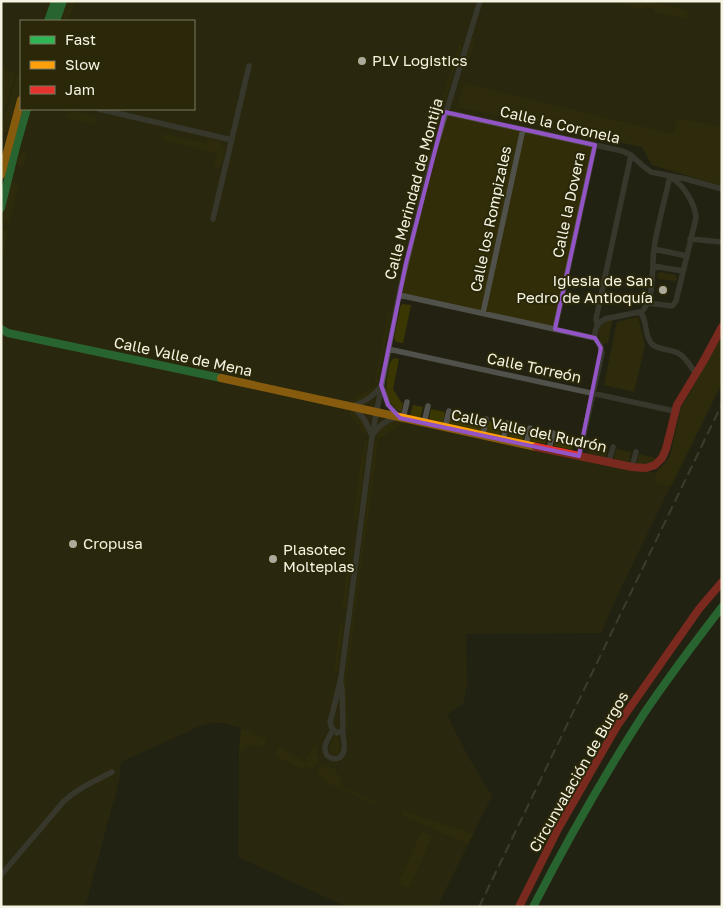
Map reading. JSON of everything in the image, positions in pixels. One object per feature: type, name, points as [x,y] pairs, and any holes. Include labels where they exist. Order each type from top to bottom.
[{"type":"main road","points":[[48,20],[55,1]]},
{"type":"main road","points":[[56,20],[63,1]]},
{"type":"main road","points":[[1,175],[20,104]]},
{"type":"main road","points":[[1,208],[27,110]]},
{"type":"main road","points":[[674,411],[722,327]]},
{"type":"main road","name":"Calle Valle de Mena","points":[[3,332],[376,411]]},
{"type":"main road","name":"Calle Valle del Rudrón","points":[[376,411],[503,440],[646,469],[659,463],[665,453],[674,411]]},
{"type":"main road","name":"Circunvalación de Burgos","points":[[520,906],[558,829],[617,726],[699,609],[722,582]]},
{"type":"main road","name":"Circunvalación de Burgos","points":[[533,907],[596,790],[626,740],[663,686],[722,607]]},
{"type":"street","name":"Calle Merindad de Montija","points":[[340,681],[344,751],[340,758],[332,759],[328,756],[325,747],[333,730],[330,726],[331,718],[340,681],[372,436],[388,349],[427,178],[480,1]]},
{"type":"street","points":[[214,219],[248,66]]},
{"type":"street","points":[[103,110],[232,140]]},
{"type":"street","name":"Calle la Coronela","points":[[446,112],[622,151],[631,155],[647,170],[722,190]]},
{"type":"street","name":"Calle los Rompizales","points":[[483,313],[523,130]]},
{"type":"street","name":"Calle la Dovera","points":[[555,329],[595,145]]},
{"type":"street","points":[[579,456],[602,353],[594,333],[597,324],[596,318],[631,155]]},
{"type":"street","points":[[648,304],[672,306],[676,301],[696,218],[695,210],[682,187],[670,176]]},
{"type":"street","points":[[641,313],[648,304],[652,285],[654,249],[670,176]]},
{"type":"street","points":[[690,239],[722,242]]},
{"type":"street","points":[[654,249],[687,256]]},
{"type":"street","points":[[653,266],[683,272]]},
{"type":"street","points":[[399,295],[595,338]]},
{"type":"street","points":[[597,324],[605,319],[641,313]]},
{"type":"street","points":[[641,313],[647,336],[651,343],[656,347],[679,354],[696,374]]},
{"type":"street","name":"Calle Torreón","points":[[388,349],[674,411]]},
{"type":"street","points":[[381,385],[367,400],[353,406],[368,425],[372,436],[383,423],[390,419],[401,418]]},
{"type":"street","points":[[381,385],[388,405],[401,418]]},
{"type":"street","points":[[401,418],[407,402]]},
{"type":"street","points":[[424,423],[428,406]]},
{"type":"street","points":[[445,427],[449,411]]},
{"type":"street","points":[[483,435],[486,419]]},
{"type":"street","points":[[503,440],[507,424]]},
{"type":"street","points":[[526,444],[530,428]]},
{"type":"street","points":[[549,449],[553,433]]},
{"type":"street","points":[[609,462],[613,447]]},
{"type":"street","points":[[632,467],[636,452]]},
{"type":"street","points":[[333,730],[342,732]]},
{"type":"street","points":[[1,875],[64,801],[84,786],[112,772]]},
{"type":"highlighted area","points":[[445,112],[595,145],[555,329],[595,338],[601,348],[579,456],[400,418],[388,405],[381,385],[406,263]]},
{"type":"shaded area","points":[[1,1],[722,1],[722,127],[677,119],[675,134],[600,116],[555,329],[399,295],[376,411],[675,477],[601,633],[466,634],[467,685],[463,704],[447,715],[469,758],[492,796],[437,907],[347,907],[238,857],[241,728],[222,723],[211,723],[200,726],[121,762],[120,777],[85,907],[1,907]]},
{"type":"shaded area","points":[[609,1],[648,1],[686,10],[688,12],[687,19],[654,12],[654,8],[646,6],[644,9]]},
{"type":"shaded area","points":[[68,2],[75,2],[68,20],[64,20],[62,16]]},
{"type":"shaded area","points":[[472,39],[475,39],[465,71],[463,68]]},
{"type":"shaded area","points":[[460,43],[462,46],[440,117],[436,119]]},
{"type":"shaded area","points":[[1,68],[16,73],[5,108],[1,106],[1,91],[4,82],[1,81]]},
{"type":"shaded area","points":[[18,73],[20,74],[20,90],[9,129],[6,133],[1,134]]},
{"type":"shaded area","points":[[464,83],[674,134],[677,118],[722,127],[722,186],[652,165],[642,147],[457,107]]},
{"type":"shaded area","points":[[69,110],[96,117],[95,124],[66,118]]},
{"type":"shaded area","points":[[164,134],[204,143],[209,138],[219,142],[224,150],[222,164],[214,167],[217,153],[162,140]]},
{"type":"shaded area","points":[[428,149],[430,152],[421,188],[418,188]]},
{"type":"shaded area","points":[[27,152],[22,168],[17,163],[19,154]]},
{"type":"shaded area","points":[[19,183],[9,224],[3,220],[11,184]]},
{"type":"shaded area","points":[[409,222],[411,227],[403,257],[400,259]]},
{"type":"shaded area","points":[[8,230],[1,266],[1,231]]},
{"type":"shaded area","points":[[660,272],[675,275],[677,277],[676,281],[659,279],[657,275]]},
{"type":"shaded area","points":[[402,304],[411,305],[403,343],[396,342],[394,338]]},
{"type":"shaded area","points":[[389,309],[391,313],[375,388],[366,397],[352,402],[353,399],[374,386]]},
{"type":"shaded area","points":[[638,317],[645,345],[634,392],[604,385],[617,322]]},
{"type":"shaded area","points":[[611,319],[608,343],[602,345],[599,329]]},
{"type":"shaded area","points":[[722,336],[722,383],[671,486],[654,482],[657,471],[670,456],[681,408]]},
{"type":"shaded area","points":[[394,358],[399,359],[393,389],[403,403],[401,413],[389,400],[386,391],[389,367]]},
{"type":"shaded area","points":[[413,405],[423,407],[420,418],[410,416]]},
{"type":"shaded area","points":[[431,409],[445,412],[443,423],[429,419]]},
{"type":"shaded area","points":[[351,411],[358,415],[362,421],[367,436],[350,414]]},
{"type":"shaded area","points":[[451,413],[483,420],[481,431],[448,424]]},
{"type":"shaded area","points":[[397,420],[404,422],[404,424],[401,424],[380,438],[376,437],[384,426]]},
{"type":"shaded area","points":[[489,421],[503,424],[500,435],[486,432]]},
{"type":"shaded area","points":[[511,426],[525,429],[523,440],[508,436]]},
{"type":"shaded area","points":[[533,431],[548,434],[545,444],[531,441]]},
{"type":"shaded area","points":[[556,436],[574,440],[572,450],[554,446]]},
{"type":"shaded area","points":[[365,440],[367,440],[367,446],[357,519],[353,522],[362,453]]},
{"type":"shaded area","points":[[375,441],[378,441],[346,684],[348,728],[346,727],[344,683]]},
{"type":"shaded area","points":[[590,443],[608,447],[606,458],[588,453]]},
{"type":"shaded area","points":[[616,449],[631,452],[629,462],[614,459]]},
{"type":"shaded area","points":[[639,454],[655,458],[656,461],[650,465],[637,464]]},
{"type":"shaded area","points":[[350,548],[353,551],[346,607],[342,610]]},
{"type":"shaded area","points":[[340,623],[343,627],[338,670],[334,674]]},
{"type":"shaded area","points":[[241,728],[267,740],[262,747],[251,745],[246,747],[239,758]]},
{"type":"shaded area","points":[[335,736],[339,738],[338,754],[331,753],[330,751]]},
{"type":"shaded area","points":[[317,742],[316,754],[319,759],[312,769],[307,766],[301,768],[277,757],[276,754],[279,747],[305,762]]},
{"type":"shaded area","points":[[325,765],[334,768],[342,781],[340,787],[379,802],[375,803],[330,784],[317,773]]},
{"type":"shaded area","points":[[403,810],[473,834],[468,844],[404,816],[401,814]]},
{"type":"shaded area","points":[[422,831],[432,836],[409,888],[398,883]]},
{"type":"railway","points":[[479,907],[722,404]]},
{"type":"traffic: fast","points":[[48,20],[55,1]]},
{"type":"traffic: fast","points":[[56,20],[63,1]]},
{"type":"traffic: fast","points":[[1,208],[27,110]]},
{"type":"traffic: fast","points":[[1,329],[8,333],[221,378]]},
{"type":"traffic: fast","points":[[533,907],[628,738],[662,687],[722,607]]},
{"type":"traffic: slow","points":[[1,175],[20,104]]},
{"type":"traffic: slow","points":[[221,378],[536,447]]},
{"type":"traffic: jam","points":[[536,447],[632,467],[646,468],[655,465],[662,458],[666,449],[677,405],[722,327]]},
{"type":"traffic: jam","points":[[519,907],[558,829],[617,726],[699,609],[722,582]]},
{"type":"place","name":"PLV Logistics","points":[[362,61]]},
{"type":"place","name":"Iglesia de San Pedro de Antioquía","points":[[663,290]]},
{"type":"place","name":"Cropusa","points":[[73,544]]},
{"type":"place","name":"Plasotec Molteplas","points":[[273,559]]}]
